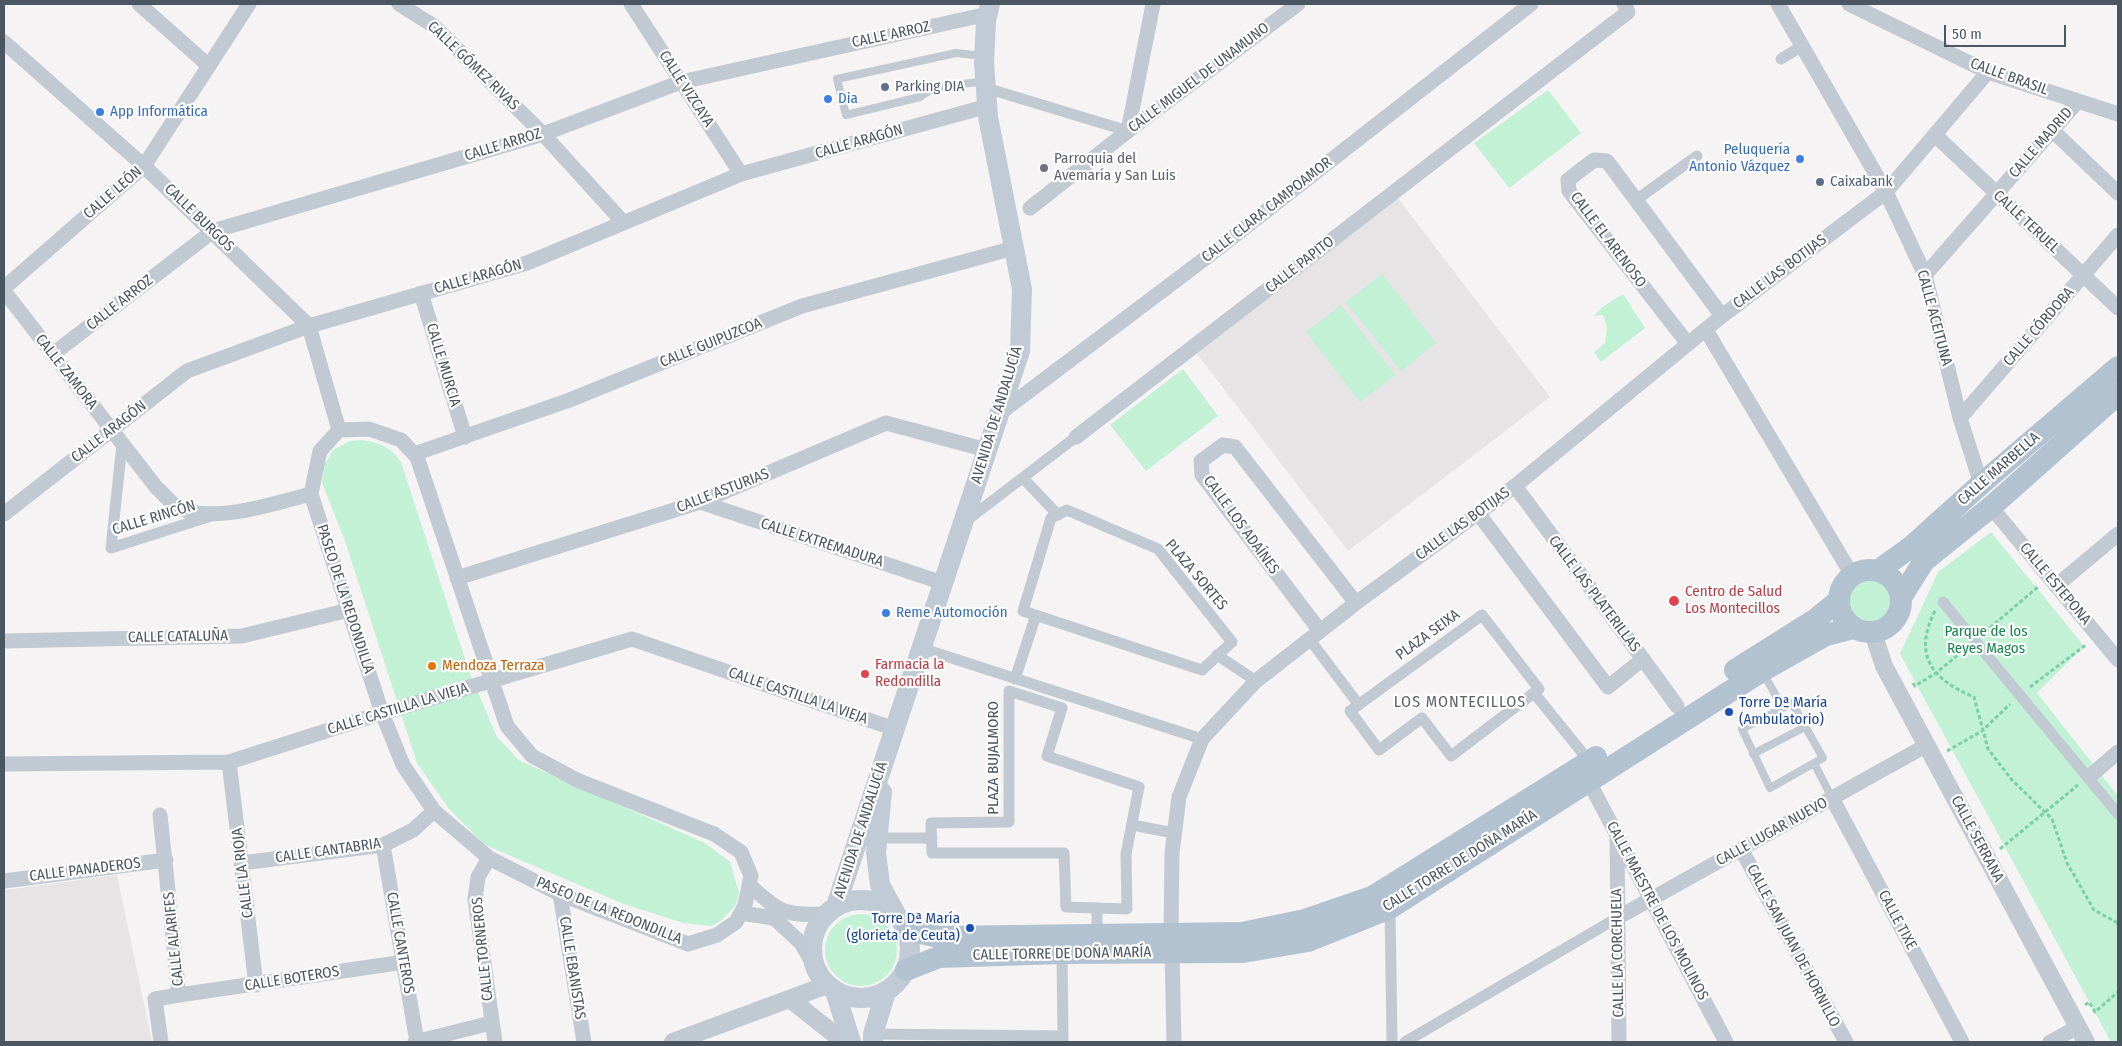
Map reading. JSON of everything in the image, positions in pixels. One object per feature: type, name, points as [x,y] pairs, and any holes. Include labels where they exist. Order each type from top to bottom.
[{"type":"main road","name":"AVENIDA DE ANDALUCÍA","points":[[830,910],[895,729],[1020,351],[1022,290],[987,92],[985,56],[989,9]]},
{"type":"main road","name":"CALLE MARBELLA","points":[[1879,570],[1911,548],[1981,484],[2118,367]]},
{"type":"main road","name":"CALLE MARBELLA","points":[[1902,596],[1924,561],[1991,507],[2118,394]]},
{"type":"main road","points":[[1865,569],[1879,570],[1894,580],[1902,596],[1900,613],[1889,627],[1863,630],[1842,616],[1838,601],[1840,591],[1852,575],[1865,569]]},
{"type":"main road","name":"CALLE TORRE DE DOÑA MARÍA","points":[[901,921],[939,937],[1097,934],[1242,952],[1308,941],[1390,908],[1589,771],[1677,706],[1816,620],[1838,601]]},
{"type":"main road","name":"CALLE TORRE DE DOÑA MARÍA","points":[[906,970],[939,957],[1062,953],[1172,943],[1305,920],[1372,897],[1762,671],[1826,636],[1863,630]]},
{"type":"main road","name":"AVENIDA DE ANDALUCÍA","points":[[886,755],[876,853],[880,885],[901,921]]},
{"type":"main road","points":[[831,988],[847,996],[860,998],[874,996],[886,992],[898,982],[906,970],[910,956],[910,943],[901,921],[882,903],[866,899],[851,900],[830,910],[817,926],[812,939],[815,967],[831,988],[851,1042]]},
{"type":"main road","points":[[873,1038],[886,992]]},
{"type":"street","points":[[139,4],[209,66]]},
{"type":"street","name":"CALLE LEÓN","points":[[4,290],[144,166],[248,4]]},
{"type":"street","name":"CALLE GÓMEZ RIVAS","points":[[399,4],[434,26],[543,134],[623,222]]},
{"type":"street","name":"CALLE VIZCAYA","points":[[631,4],[741,174]]},
{"type":"street","points":[[987,92],[1128,131],[1153,4]]},
{"type":"street","name":"CALLE MIGUEL DE UNAMUNO","points":[[1030,208],[1128,131],[1298,4]]},
{"type":"street","name":"CALLE CLARA CAMPOAMOR","points":[[1000,413],[1211,254],[1531,4]]},
{"type":"street","name":"CALLE BRASIL","points":[[1849,4],[1988,72],[2118,114]]},
{"type":"street","name":"CALLE ACEITUNA","points":[[1784,8],[1802,46],[1886,192],[1925,275],[1960,418],[1981,484]]},
{"type":"street","name":"CALLE ARROZ","points":[[53,354],[213,231],[543,134],[681,82],[989,9]]},
{"type":"street","name":"CALLE PAPITO","points":[[964,522],[1628,12]]},
{"type":"street","name":"CALLE BURGOS","points":[[4,42],[144,166],[309,326],[339,430]]},
{"type":"street","points":[[1781,59],[1802,46]]},
{"type":"street","name":"CALLE LAS BOTIJAS","points":[[1174,1042],[1172,853],[1179,797],[1202,739],[1256,682],[1356,603],[1515,486],[1722,316],[1886,192],[1988,72]]},
{"type":"street","name":"CALLE ARAGÓN","points":[[4,514],[187,372],[309,326],[527,263],[741,174],[987,92]]},
{"type":"street","name":"CALLE MADRID","points":[[1925,275],[2078,101]]},
{"type":"street","points":[[2052,130],[2118,193]]},
{"type":"street","name":"CALLE TERUEL","points":[[1935,135],[2118,308]]},
{"type":"street","points":[[1636,200],[1697,156]]},
{"type":"street","name":"CALLE EL ARENOSO","points":[[1688,344],[1569,192],[1568,180],[1594,160],[1607,162],[1722,316]]},
{"type":"street","name":"CALLE CÓRDOBA","points":[[1960,418],[2118,235]]},
{"type":"street","name":"CALLE GUIPUZCOA","points":[[414,454],[567,401],[802,306],[1014,248]]},
{"type":"street","name":"CALLE ZAMORA","points":[[4,290],[156,487],[179,508],[219,513],[251,509],[311,494]]},
{"type":"street","name":"CALLE MURCIA","points":[[421,293],[465,437]]},
{"type":"street","points":[[1706,330],[1852,575]]},
{"type":"street","name":"CALLE ASTURIAS","points":[[457,578],[700,502],[886,423],[987,450]]},
{"type":"street","points":[[339,430],[369,429],[401,440],[414,454]]},
{"type":"street","name":"PASEO DE LA REDONDILLA","points":[[339,430],[320,451],[311,494],[382,713],[403,765],[434,811],[489,858],[560,894],[688,944],[717,934],[736,922],[745,905],[751,876],[741,852],[714,834],[579,781],[532,756],[507,726],[414,454]]},
{"type":"street","name":"CALLE RINCÓN","points":[[122,444],[111,548],[219,513]]},
{"type":"street","name":"CALLE LOS ADAÍNES","points":[[1315,636],[1202,475],[1202,461],[1223,445],[1235,447],[1356,603]]},
{"type":"street","points":[[1015,678],[1036,615],[1023,611],[1051,518],[1058,515],[1022,478]]},
{"type":"street","name":"CALLE LAS PLATERILLAS","points":[[1478,513],[1608,687],[1643,659],[1515,486]]},
{"type":"street","name":"CALLE EXTREMADURA","points":[[700,502],[943,583]]},
{"type":"street","name":"CALLE ESTEPONA","points":[[1991,507],[2118,660]]},
{"type":"street","name":"PLAZA SORTES","points":[[1036,615],[1202,670],[1232,642],[1158,549],[1067,510],[1058,515]]},
{"type":"street","points":[[2056,586],[2118,534]]},
{"type":"street","points":[[1943,602],[2090,776],[2118,814]]},
{"type":"street","name":"CALLE CATALUÑA","points":[[4,641],[242,636],[348,610]]},
{"type":"street","name":"PLAZA SEIXA","points":[[1359,705],[1482,615],[1540,689],[1534,693],[1589,771]]},
{"type":"street","name":"CALLE SERRANA","points":[[1863,630],[2078,1028]]},
{"type":"street","points":[[1315,636],[1359,705],[1350,711],[1379,750],[1422,718],[1450,756],[1534,693]]},
{"type":"street","name":"CALLE CASTILLA LA VIEJA","points":[[4,764],[229,762],[382,713],[632,638],[895,729]]},
{"type":"street","points":[[922,648],[1202,739]]},
{"type":"street","points":[[1217,655],[1256,682]]},
{"type":"street","points":[[1643,659],[1677,706]]},
{"type":"street","points":[[1039,701],[1044,688]]},
{"type":"street","name":"PLAZA BUJALMORO","points":[[1009,691],[1062,708],[1047,756],[1139,787],[1132,825],[1126,854],[1127,909],[1066,908],[1064,853],[932,853],[931,822],[1009,822],[1009,691]]},
{"type":"street","name":"CALLE LUGAR NUEVO","points":[[1618,918],[1832,798],[1930,752]]},
{"type":"street","points":[[2090,776],[2118,752]]},
{"type":"street","name":"CALLE LA RIOJA","points":[[229,762],[256,985]]},
{"type":"street","name":"CALLE MAESTRE DE LOS MOLINOS","points":[[1589,771],[1616,834],[1726,1042]]},
{"type":"street","name":"CALLE TIXE","points":[[1832,798],[1962,1042]]},
{"type":"street","name":"CALLE CANTABRIA","points":[[242,863],[383,845],[412,830],[434,811]]},
{"type":"street","name":"CALLE ALARIFES","points":[[160,815],[179,995],[155,999],[161,1042]]},
{"type":"street","points":[[1132,825],[1174,833]]},
{"type":"street","name":"CALLE LA CORCHUELA","points":[[1616,834],[1619,1042]]},
{"type":"street","points":[[877,838],[932,838]]},
{"type":"street","name":"CALLE CANTEROS","points":[[383,845],[416,1042]]},
{"type":"street","name":"CALLE SAN JUAN DE HORNILLO","points":[[1741,849],[1846,1042]]},
{"type":"street","name":"CALLE TORNEROS","points":[[489,858],[478,877],[475,899],[495,1042]]},
{"type":"street","name":"CALLE PANADEROS","points":[[4,881],[166,860]]},
{"type":"street","points":[[749,885],[778,910],[800,915],[830,910]]},
{"type":"street","name":"CALLE EBANISTAS","points":[[560,894],[584,1042]]},
{"type":"street","points":[[1097,908],[1097,934]]},
{"type":"street","points":[[1390,908],[1392,1042]]},
{"type":"street","points":[[741,913],[774,918],[801,943],[815,967]]},
{"type":"street","points":[[1405,1042],[1618,918]]},
{"type":"street","points":[[873,1038],[1063,1039],[1062,953]]},
{"type":"street","name":"CALLE BOTEROS","points":[[179,995],[404,962]]},
{"type":"street","points":[[673,1042],[790,999],[831,988]]},
{"type":"street","points":[[790,999],[844,1042]]},
{"type":"street","points":[[416,1042],[491,1023]]},
{"type":"street","points":[[2050,1042],[2078,1028]]},
{"type":"lane","points":[[985,56],[956,53],[837,79],[846,115],[920,97],[934,88],[987,92]]},
{"type":"lane","points":[[1762,671],[1783,708]]},
{"type":"lane","points":[[1792,703],[1822,758],[1770,788],[1742,729],[1783,708],[1792,703]]},
{"type":"lane","points":[[1753,754],[1805,727]]},
{"type":"lane","points":[[1814,763],[1832,798]]},
{"type":"path","points":[[1943,602],[1938,606],[1927,627],[1924,645],[1938,676],[1952,688],[1974,697],[1988,749],[2012,780],[2052,819],[2067,863],[2094,910],[2118,923]]},
{"type":"path","points":[[1930,752],[1982,731],[2020,694],[2098,636]]},
{"type":"path","points":[[1988,859],[2090,776]]},
{"type":"path","points":[[2078,1028],[2089,1002],[2095,1012],[2118,992]]},
{"type":"shaded area","points":[[1397,197],[1550,397],[1348,551],[1194,350]]},
{"type":"shaded area","points":[[117,875],[152,1042],[4,1042],[4,890]]},
{"type":"green space","points":[[1548,90],[1581,133],[1509,188],[1474,143]]},
{"type":"green space","points":[[1382,274],[1436,343],[1401,371],[1346,302]]},
{"type":"green space","points":[[1623,294],[1645,328],[1601,362],[1594,352],[1605,343],[1607,327],[1603,315],[1594,316],[1601,308]]},
{"type":"green space","points":[[1341,305],[1395,375],[1360,402],[1306,332]]},
{"type":"green space","points":[[1183,369],[1218,416],[1146,471],[1110,425]]},
{"type":"green space","points":[[362,440],[384,446],[401,462],[470,674],[497,737],[520,761],[705,843],[730,862],[739,893],[735,906],[721,921],[711,926],[683,923],[624,904],[485,845],[449,809],[417,763],[345,541],[322,483],[325,464],[333,450],[350,441]]},
{"type":"green space","name":"Parque de los Reyes Magos","points":[[1991,532],[2084,646],[2037,693],[2118,796],[2118,1042],[2111,1042],[1900,654],[1938,572]]},
{"type":"green space","points":[[1870,580],[1883,584],[1889,590],[1893,603],[1889,616],[1883,622],[1870,626],[1857,622],[1851,616],[1847,603],[1851,590],[1857,584]]},
{"type":"green space","points":[[868,914],[887,924],[895,936],[897,950],[895,964],[887,976],[875,984],[854,986],[835,976],[827,964],[825,943],[835,924],[847,916]]},
{"type":"place","name":"Parking DIA","points":[[885,87]]},
{"type":"place","name":"Dia","points":[[828,99]]},
{"type":"place","name":"App Informática","points":[[100,112]]},
{"type":"place","name":"Peluquería Antonio Vázquez","points":[[1800,159]]},
{"type":"place","name":"Parroquia del Avemaría y San Luis","points":[[1044,168]]},
{"type":"place","name":"Caixabank","points":[[1820,182]]},
{"type":"place","name":"Centro de Salud Los Montecillos","points":[[1674,601]]},
{"type":"place","name":"Reme Automoción","points":[[886,613]]},
{"type":"place","name":"Mendoza Terraza","points":[[432,666]]},
{"type":"place","name":"Farmacia la Redondilla","points":[[865,674]]},
{"type":"place","name":"Torre Dª María (Ambulatorio)","points":[[1729,712]]},
{"type":"place","name":"Torre Dª María (glorieta de Ceuta)","points":[[970,928]]},
{"type":"district","name":"LOS MONTECILLOS","points":[[1460,703]]}]
